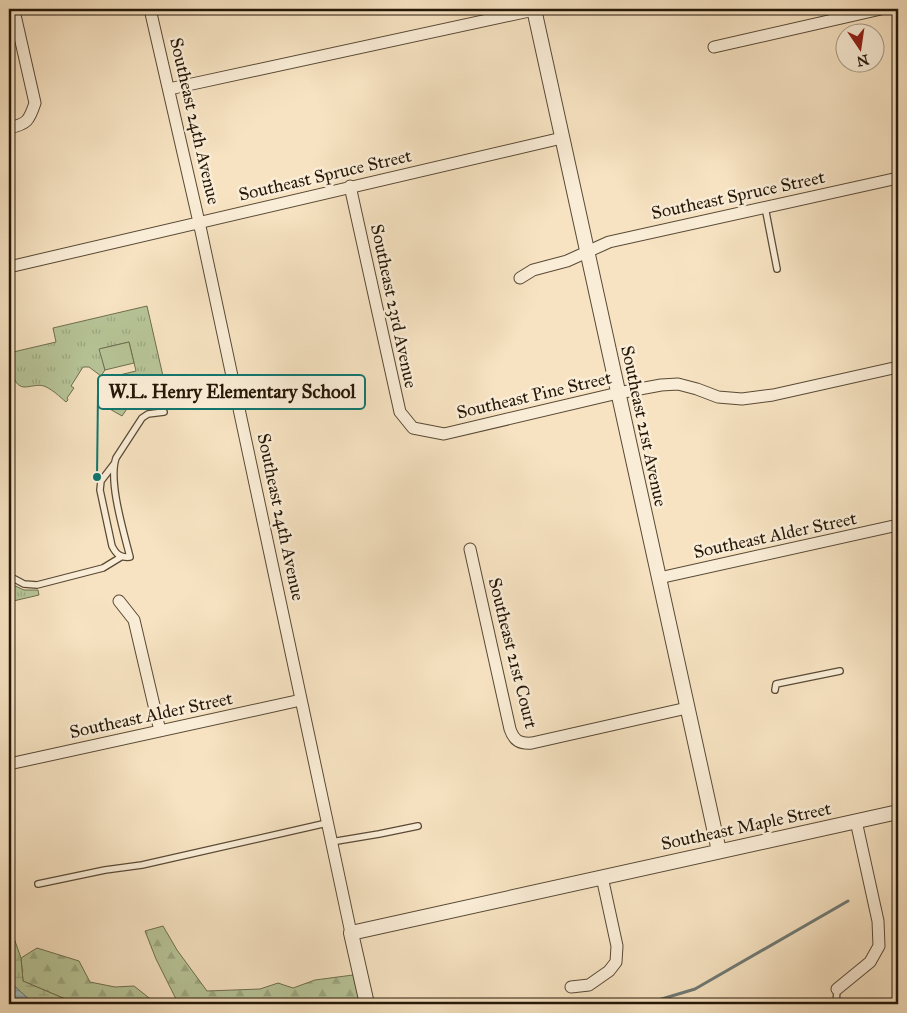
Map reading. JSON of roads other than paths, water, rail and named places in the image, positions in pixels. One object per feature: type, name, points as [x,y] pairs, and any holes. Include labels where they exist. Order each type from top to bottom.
[{"type":"street","points":[[9,128],[23,125],[30,116],[35,103],[15,15],[16,9]]},
{"type":"street","name":"Southeast 24th Avenue","points":[[150,9],[199,222],[300,700],[367,1004]]},
{"type":"street","points":[[169,89],[534,9]]},
{"type":"street","name":"Southeast 21st Avenue","points":[[534,9],[719,851]]},
{"type":"street","points":[[714,47],[881,9]]},
{"type":"street","name":"Southeast Spruce Street","points":[[9,267],[562,138]]},
{"type":"street","name":"Southeast Spruce Street","points":[[520,278],[533,270],[567,261],[609,242],[898,178]]},
{"type":"street","name":"Southeast 23rd Avenue","points":[[350,186],[400,412],[413,428]]},
{"type":"street","name":"Southeast Pine Street","points":[[413,428],[444,434],[618,393],[661,385],[678,384],[718,397],[742,399],[772,395],[898,367]]},
{"type":"street","name":"Southeast Alder Street","points":[[659,578],[898,525]]},
{"type":"street","name":"Southeast 21st Court","points":[[470,549],[510,729],[517,741],[525,744],[532,743],[687,708]]},
{"type":"street","points":[[119,601],[134,620],[160,731]]},
{"type":"street","name":"Southeast Alder Street","points":[[9,764],[300,700]]},
{"type":"street","name":"Southeast Maple Street","points":[[351,933],[898,812]]},
{"type":"street","points":[[837,989],[870,962],[879,946],[878,921],[856,821]]},
{"type":"street","points":[[571,987],[589,985],[609,971],[616,962],[617,946],[602,877]]},
{"type":"lane","points":[[765,207],[777,269]]},
{"type":"lane","points":[[114,464],[101,481],[100,490],[112,546],[121,557],[130,558],[114,482],[114,464],[142,418],[148,414],[164,412]]},
{"type":"lane","points":[[9,576],[24,584],[37,585],[103,568],[121,557]]},
{"type":"lane","points":[[775,690],[776,684],[840,671]]},
{"type":"lane","points":[[38,884],[105,870],[142,866],[327,823]]},
{"type":"lane","points":[[331,842],[418,826]]},
{"type":"lane","points":[[836,1004],[837,989]]},
{"type":"water","points":[[9,981],[34,1004],[9,1004]]},
{"type":"waterway","points":[[651,1004],[655,1001],[695,989],[848,901]]},
{"type":"place","name":"W.L. Henry Elementary School","points":[[97,477]]}]
